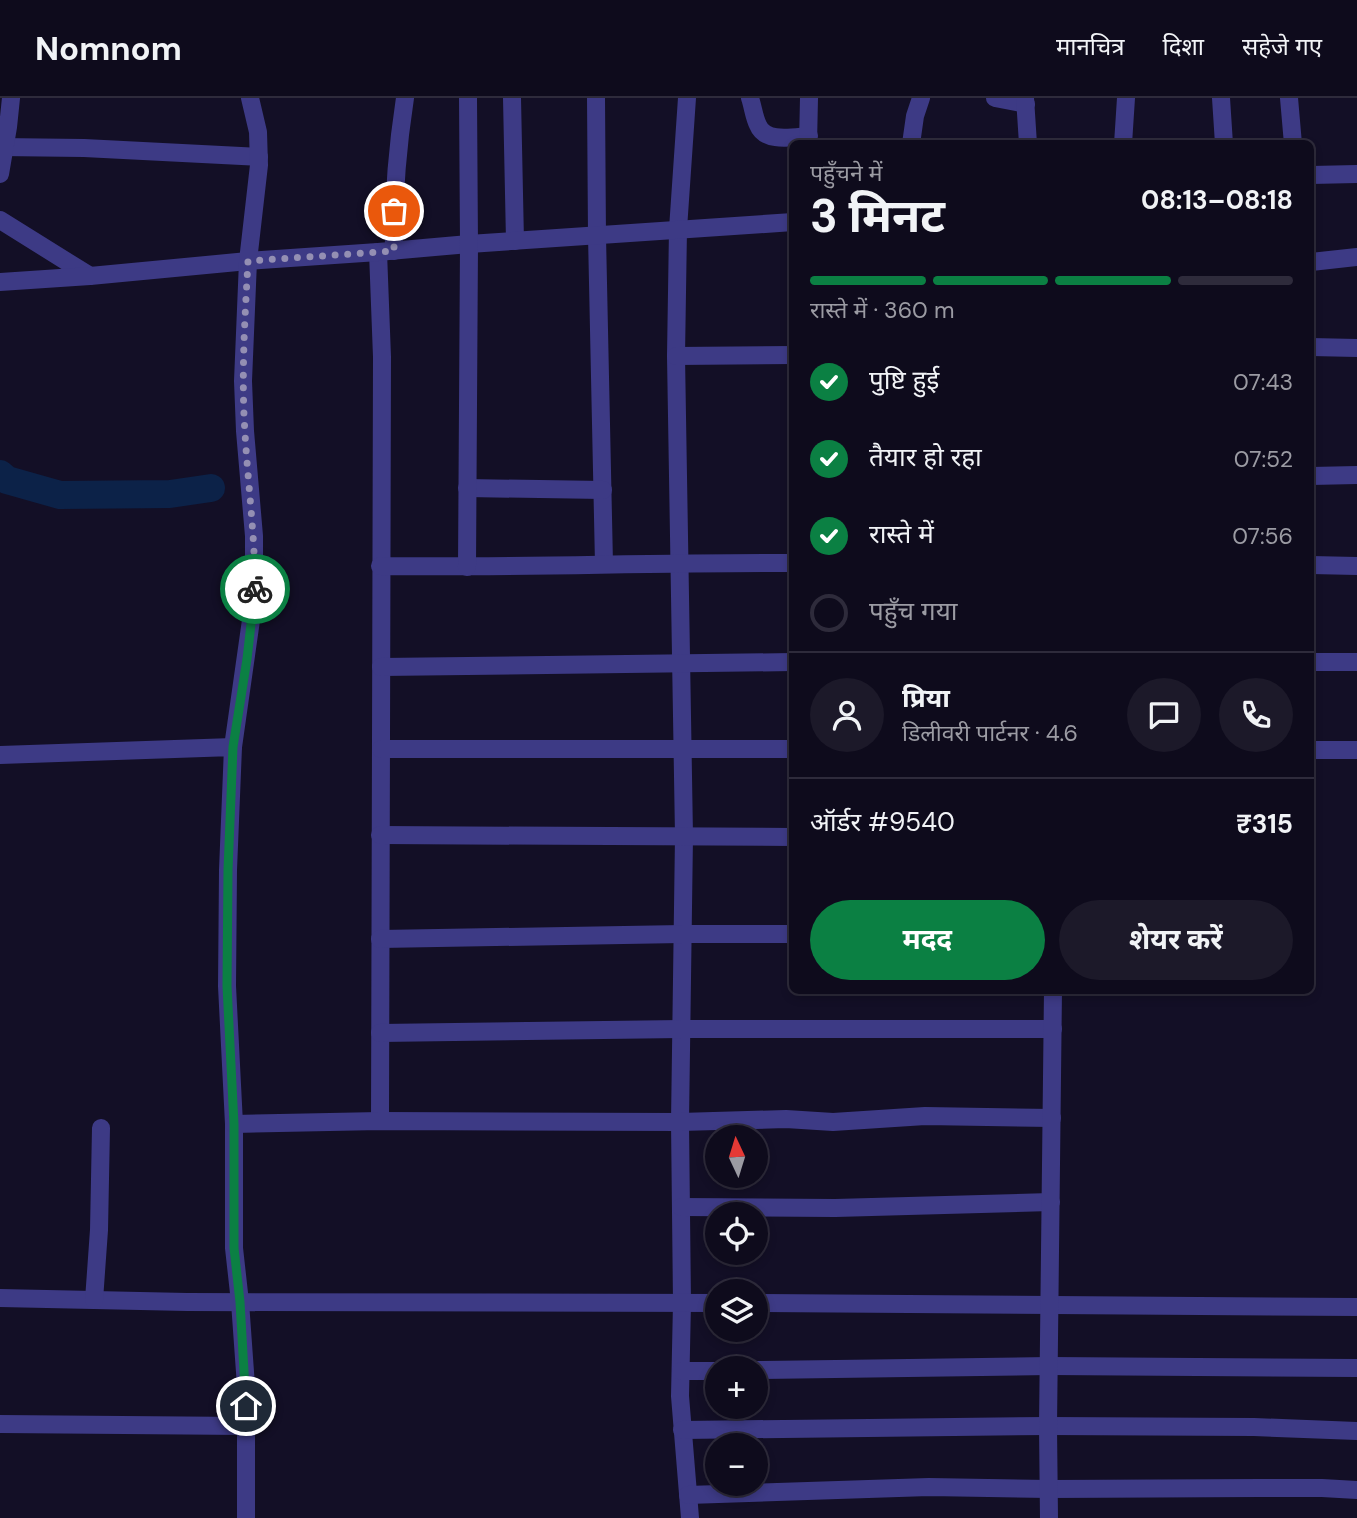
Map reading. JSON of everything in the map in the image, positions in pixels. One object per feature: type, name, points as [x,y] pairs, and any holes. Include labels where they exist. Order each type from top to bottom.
[{"type":"street","points":[[0,174],[11,98]]},
{"type":"street","points":[[246,1518],[246,1386],[234,1248],[234,1124],[227,986],[233,747],[254,599],[254,547],[247,468],[243,356],[248,261],[259,157],[256,123],[250,98]]},
{"type":"street","points":[[380,1121],[382,357],[386,252],[405,98]]},
{"type":"street","points":[[467,567],[468,98]]},
{"type":"street","points":[[512,98],[515,241]]},
{"type":"street","points":[[596,98],[604,564]]},
{"type":"street","points":[[687,98],[678,229],[676,356],[684,836],[680,1122],[681,1371],[682,1430],[690,1518]]},
{"type":"street","points":[[750,98],[758,127],[762,132],[776,137],[809,140],[809,98]]},
{"type":"street","points":[[912,140],[921,98]]},
{"type":"street","points":[[995,98],[1026,101],[1028,140]]},
{"type":"street","points":[[1123,140],[1126,98]]},
{"type":"street","points":[[1221,98],[1224,140]]},
{"type":"street","points":[[1289,98],[1293,140]]},
{"type":"street","points":[[2,147],[84,148],[259,157]]},
{"type":"street","points":[[1314,175],[1357,174]]},
{"type":"street","points":[[0,220],[90,276]]},
{"type":"street","points":[[0,282],[469,244],[789,222]]},
{"type":"street","points":[[1314,262],[1357,257]]},
{"type":"street","points":[[1314,347],[1357,348]]},
{"type":"street","points":[[676,356],[789,355]]},
{"type":"street","points":[[1314,476],[1357,475]]},
{"type":"street","points":[[467,488],[603,490]]},
{"type":"street","points":[[380,566],[789,563]]},
{"type":"street","points":[[1314,565],[1357,566]]},
{"type":"street","points":[[381,667],[789,662]]},
{"type":"street","points":[[1314,662],[1357,662]]},
{"type":"street","points":[[0,755],[233,747]]},
{"type":"street","points":[[381,749],[789,749]]},
{"type":"street","points":[[1314,750],[1357,750]]},
{"type":"street","points":[[380,835],[789,837]]},
{"type":"street","points":[[380,939],[789,934]]},
{"type":"street","points":[[1049,1518],[1053,994]]},
{"type":"street","points":[[380,1033],[681,1029],[1053,1029]]},
{"type":"street","points":[[234,1124],[786,1119],[848,1122],[925,1116],[1052,1118]]},
{"type":"street","points":[[94,1300],[99,1230],[101,1128]]},
{"type":"street","points":[[681,1207],[835,1208],[1051,1202]]},
{"type":"street","points":[[0,1298],[240,1302],[705,1303]]},
{"type":"street","points":[[768,1303],[1357,1307]]},
{"type":"street","points":[[768,1370],[1049,1366],[1357,1368]]},
{"type":"street","points":[[681,1371],[705,1371]]},
{"type":"street","points":[[0,1424],[246,1426]]},
{"type":"street","points":[[682,1430],[1048,1426],[1254,1427],[1357,1431]]},
{"type":"street","points":[[688,1495],[917,1488],[1357,1490]]},
{"type":"waterway","points":[[0,474],[7,480],[60,495],[170,494],[211,488]]},
{"type":"way so far","points":[[255,589],[243,381],[248,261],[394,251],[394,211]]},
{"type":"route","points":[[246,1406],[234,1248],[234,1124],[227,986],[228,870],[233,747],[255,589]]}]
